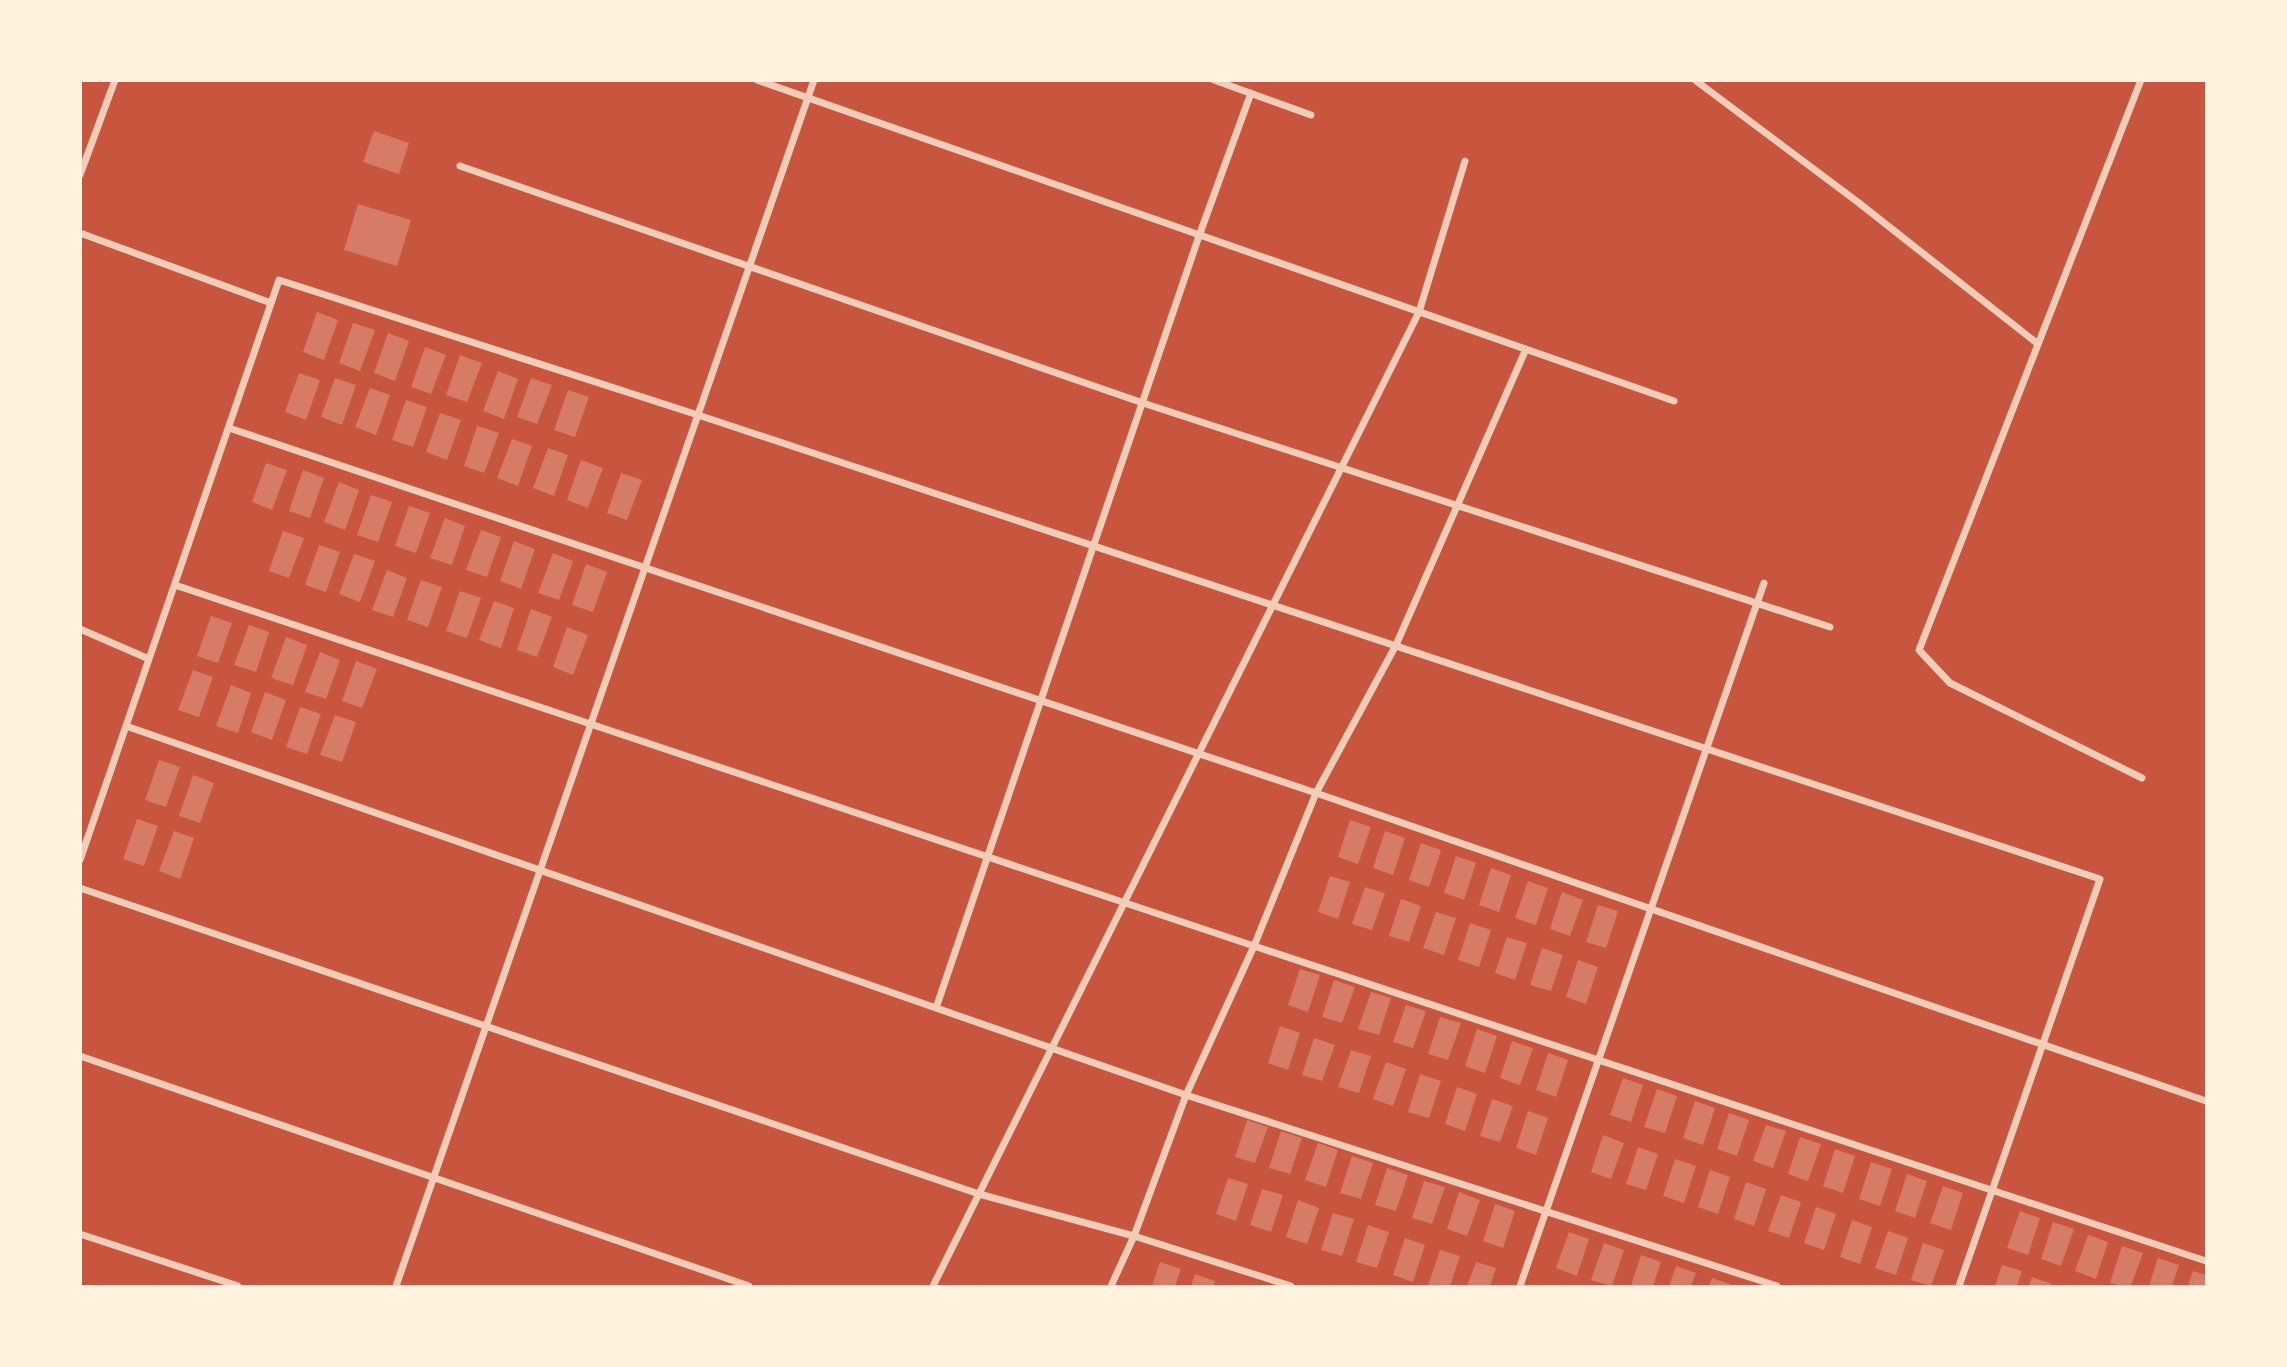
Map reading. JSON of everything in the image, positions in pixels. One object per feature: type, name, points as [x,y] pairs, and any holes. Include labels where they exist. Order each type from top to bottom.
[{"type":"street","points":[[80,175],[115,80]]},
{"type":"street","points":[[757,80],[807,100],[1674,401]]},
{"type":"street","points":[[396,1286],[814,80]]},
{"type":"street","points":[[1214,80],[1311,115]]},
{"type":"street","points":[[1695,80],[2038,344]]},
{"type":"street","points":[[2141,80],[1919,650],[1950,683],[2142,778]]},
{"type":"street","points":[[936,1008],[1199,236],[1251,93]]},
{"type":"street","points":[[933,1286],[1419,312],[1465,161]]},
{"type":"street","points":[[460,166],[1143,403],[1830,627]]},
{"type":"street","points":[[80,233],[271,303]]},
{"type":"street","points":[[80,860],[279,280],[1273,604],[2100,879],[1959,1286]]},
{"type":"street","points":[[1111,1286],[1134,1236],[1186,1095],[1254,946],[1316,793],[1396,645],[1526,349]]},
{"type":"street","points":[[229,428],[1316,793],[2207,1101]]},
{"type":"street","points":[[1520,1286],[1764,583]]},
{"type":"street","points":[[175,585],[1124,903],[2207,1261]]},
{"type":"street","points":[[80,629],[149,659]]},
{"type":"street","points":[[126,726],[1186,1095],[1777,1286]]},
{"type":"street","points":[[80,888],[979,1194],[1134,1236],[1292,1286]]},
{"type":"street","points":[[80,1056],[750,1286]]},
{"type":"street","points":[[80,1234],[239,1286]]},
{"type":"building","points":[[374,131],[409,143],[399,174],[363,162]]},
{"type":"building","points":[[358,204],[411,220],[397,266],[344,250]]},
{"type":"building","points":[[317,312],[338,320],[324,360],[303,352]]},
{"type":"building","points":[[353,323],[375,330],[360,371],[339,363]]},
{"type":"building","points":[[388,333],[409,341],[395,381],[374,373]]},
{"type":"building","points":[[425,347],[446,355],[431,394],[411,387]]},
{"type":"building","points":[[460,355],[482,363],[467,402],[446,395]]},
{"type":"building","points":[[498,371],[518,379],[504,419],[483,411]]},
{"type":"building","points":[[299,373],[320,380],[306,420],[285,412]]},
{"type":"building","points":[[335,378],[356,385],[342,425],[321,417]]},
{"type":"building","points":[[531,378],[552,385],[537,424],[517,417]]},
{"type":"building","points":[[370,388],[390,395],[376,435],[355,427]]},
{"type":"building","points":[[568,390],[589,397],[575,437],[554,430]]},
{"type":"building","points":[[406,400],[427,407],[413,447],[392,440]]},
{"type":"building","points":[[440,413],[461,420],[447,460],[426,452]]},
{"type":"building","points":[[477,426],[499,433],[484,473],[464,466]]},
{"type":"building","points":[[512,439],[532,446],[518,486],[497,478]]},
{"type":"building","points":[[548,448],[568,455],[554,496],[533,488]]},
{"type":"building","points":[[581,460],[603,468],[588,508],[567,500]]},
{"type":"building","points":[[266,463],[287,470],[272,510],[252,502]]},
{"type":"building","points":[[303,470],[324,478],[310,518],[289,511]]},
{"type":"building","points":[[621,473],[642,480],[627,520],[607,513]]},
{"type":"building","points":[[339,482],[359,490],[345,530],[324,522]]},
{"type":"building","points":[[371,495],[392,502],[378,542],[357,535]]},
{"type":"building","points":[[409,506],[430,513],[416,553],[395,546]]},
{"type":"building","points":[[445,518],[465,526],[452,565],[430,558]]},
{"type":"building","points":[[481,530],[501,537],[487,577],[466,570]]},
{"type":"building","points":[[283,531],[304,538],[289,578],[269,571]]},
{"type":"building","points":[[514,541],[535,549],[521,589],[500,581]]},
{"type":"building","points":[[319,545],[340,552],[326,592],[305,585]]},
{"type":"building","points":[[553,553],[573,561],[559,600],[538,593]]},
{"type":"building","points":[[354,554],[375,561],[360,602],[339,594]]},
{"type":"building","points":[[586,564],[607,572],[593,612],[572,605]]},
{"type":"building","points":[[387,570],[407,578],[393,617],[372,610]]},
{"type":"building","points":[[421,580],[442,587],[428,627],[407,620]]},
{"type":"building","points":[[460,591],[481,598],[467,638],[446,631]]},
{"type":"building","points":[[494,601],[514,608],[501,648],[479,640]]},
{"type":"building","points":[[531,609],[552,617],[537,657],[517,650]]},
{"type":"building","points":[[211,616],[232,623],[218,663],[197,656]]},
{"type":"building","points":[[249,625],[269,632],[256,672],[234,665]]},
{"type":"building","points":[[567,627],[588,635],[573,675],[553,667]]},
{"type":"building","points":[[286,637],[307,645],[293,685],[271,678]]},
{"type":"building","points":[[320,652],[340,660],[326,699],[305,692]]},
{"type":"building","points":[[356,661],[377,669],[362,708],[342,701]]},
{"type":"building","points":[[193,670],[213,677],[199,717],[178,710]]},
{"type":"building","points":[[231,685],[251,693],[238,733],[216,726]]},
{"type":"building","points":[[265,692],[286,700],[272,740],[251,732]]},
{"type":"building","points":[[300,707],[321,714],[307,754],[286,747]]},
{"type":"building","points":[[335,715],[356,722],[342,762],[320,755]]},
{"type":"building","points":[[159,760],[180,767],[166,807],[145,800]]},
{"type":"building","points":[[193,775],[214,783],[200,823],[179,816]]},
{"type":"building","points":[[137,819],[158,826],[144,866],[123,859]]},
{"type":"building","points":[[1350,820],[1371,827],[1358,864],[1338,857]]},
{"type":"building","points":[[174,831],[194,838],[180,879],[159,871]]},
{"type":"building","points":[[1385,831],[1405,838],[1393,875],[1373,868]]},
{"type":"building","points":[[1421,843],[1441,850],[1429,887],[1409,880]]},
{"type":"building","points":[[1456,856],[1476,863],[1464,900],[1444,893]]},
{"type":"building","points":[[1491,868],[1511,875],[1499,912],[1479,905]]},
{"type":"building","points":[[1330,876],[1350,882],[1338,919],[1318,912]]},
{"type":"building","points":[[1528,881],[1548,888],[1536,925],[1515,918]]},
{"type":"building","points":[[1365,887],[1385,893],[1372,930],[1352,924]]},
{"type":"building","points":[[1562,892],[1583,900],[1570,936],[1550,929]]},
{"type":"building","points":[[1401,899],[1421,906],[1409,942],[1389,936]]},
{"type":"building","points":[[1598,905],[1618,911],[1606,948],[1586,942]]},
{"type":"building","points":[[1436,912],[1456,918],[1444,955],[1423,948]]},
{"type":"building","points":[[1470,923],[1491,930],[1479,967],[1458,960]]},
{"type":"building","points":[[1507,937],[1527,943],[1515,980],[1495,973]]},
{"type":"building","points":[[1542,948],[1563,955],[1551,991],[1530,985]]},
{"type":"building","points":[[1578,960],[1598,967],[1586,1004],[1566,997]]},
{"type":"building","points":[[1300,969],[1320,975],[1308,1012],[1288,1005]]},
{"type":"building","points":[[1334,980],[1355,987],[1342,1023],[1322,1017]]},
{"type":"building","points":[[1371,992],[1391,998],[1379,1035],[1358,1029]]},
{"type":"building","points":[[1406,1005],[1426,1011],[1413,1048],[1393,1042]]},
{"type":"building","points":[[1440,1017],[1461,1023],[1448,1060],[1428,1054]]},
{"type":"building","points":[[1280,1026],[1300,1033],[1288,1070],[1268,1063]]},
{"type":"building","points":[[1477,1029],[1497,1036],[1485,1073],[1465,1066]]},
{"type":"building","points":[[1314,1038],[1335,1045],[1322,1081],[1302,1075]]},
{"type":"building","points":[[1512,1041],[1533,1048],[1520,1085],[1500,1078]]},
{"type":"building","points":[[1351,1050],[1371,1056],[1359,1093],[1338,1087]]},
{"type":"building","points":[[1548,1053],[1568,1060],[1556,1097],[1536,1090]]},
{"type":"building","points":[[1386,1062],[1406,1069],[1393,1106],[1373,1099]]},
{"type":"building","points":[[1420,1074],[1441,1081],[1429,1118],[1408,1112]]},
{"type":"building","points":[[1623,1078],[1643,1085],[1631,1122],[1610,1115]]},
{"type":"building","points":[[1457,1087],[1477,1094],[1465,1131],[1445,1124]]},
{"type":"building","points":[[1657,1089],[1677,1096],[1665,1133],[1644,1127]]},
{"type":"building","points":[[1492,1099],[1513,1106],[1500,1142],[1480,1136]]},
{"type":"building","points":[[1695,1101],[1715,1108],[1703,1145],[1683,1138]]},
{"type":"building","points":[[1528,1111],[1548,1118],[1536,1155],[1516,1148]]},
{"type":"building","points":[[1729,1113],[1749,1120],[1737,1156],[1717,1149]]},
{"type":"building","points":[[1247,1120],[1268,1127],[1255,1163],[1235,1157]]},
{"type":"building","points":[[1766,1125],[1786,1131],[1773,1168],[1753,1161]]},
{"type":"building","points":[[1281,1131],[1302,1138],[1290,1174],[1269,1168]]},
{"type":"building","points":[[1603,1135],[1624,1143],[1611,1179],[1591,1172]]},
{"type":"building","points":[[1800,1137],[1821,1144],[1808,1181],[1788,1174]]},
{"type":"building","points":[[1318,1143],[1338,1150],[1326,1187],[1305,1180]]},
{"type":"building","points":[[1638,1147],[1658,1154],[1646,1190],[1626,1184]]},
{"type":"building","points":[[1835,1149],[1855,1156],[1843,1193],[1823,1186]]},
{"type":"building","points":[[1352,1156],[1373,1163],[1361,1199],[1340,1193]]},
{"type":"building","points":[[1675,1159],[1696,1166],[1684,1203],[1663,1196]]},
{"type":"building","points":[[1871,1162],[1892,1169],[1880,1206],[1859,1199]]},
{"type":"building","points":[[1387,1168],[1408,1175],[1396,1211],[1375,1205]]},
{"type":"building","points":[[1710,1170],[1730,1177],[1718,1214],[1698,1207]]},
{"type":"building","points":[[1907,1174],[1927,1181],[1915,1218],[1895,1211]]},
{"type":"building","points":[[1228,1178],[1248,1184],[1236,1221],[1216,1214]]},
{"type":"building","points":[[1424,1181],[1445,1187],[1432,1224],[1412,1218]]},
{"type":"building","points":[[1746,1182],[1766,1189],[1754,1226],[1734,1219]]},
{"type":"building","points":[[1943,1186],[1963,1193],[1951,1230],[1930,1223]]},
{"type":"building","points":[[1262,1189],[1283,1195],[1271,1232],[1250,1225]]},
{"type":"building","points":[[1459,1192],[1480,1200],[1467,1236],[1447,1229]]},
{"type":"building","points":[[1781,1195],[1801,1202],[1789,1238],[1768,1231]]},
{"type":"building","points":[[1298,1200],[1319,1208],[1307,1244],[1286,1237]]},
{"type":"building","points":[[1495,1204],[1515,1211],[1503,1248],[1483,1241]]},
{"type":"building","points":[[1816,1207],[1836,1214],[1824,1250],[1804,1243]]},
{"type":"building","points":[[2020,1211],[2040,1218],[2028,1255],[2007,1248]]},
{"type":"building","points":[[1333,1213],[1354,1219],[1342,1256],[1321,1250]]},
{"type":"building","points":[[1852,1220],[1872,1227],[1860,1264],[1840,1257]]},
{"type":"building","points":[[2053,1222],[2074,1229],[2061,1266],[2041,1259]]},
{"type":"building","points":[[1368,1225],[1389,1232],[1377,1268],[1356,1262]]},
{"type":"building","points":[[1888,1231],[1908,1238],[1896,1275],[1875,1268]]},
{"type":"building","points":[[1569,1232],[1589,1239],[1577,1276],[1556,1268]]},
{"type":"building","points":[[2088,1235],[2108,1242],[2096,1279],[2075,1271]]},
{"type":"building","points":[[1405,1238],[1425,1245],[1413,1282],[1393,1275]]},
{"type":"building","points":[[1604,1243],[1624,1250],[1612,1286],[1591,1280]]},
{"type":"building","points":[[1923,1243],[1944,1250],[1931,1286],[1911,1280]]},
{"type":"building","points":[[2122,1246],[2143,1253],[2131,1286],[2110,1283]]},
{"type":"building","points":[[1440,1250],[1460,1256],[1450,1286],[1428,1286]]},
{"type":"building","points":[[1641,1255],[1661,1262],[1653,1286],[1631,1286]]},
{"type":"building","points":[[2158,1258],[2179,1265],[2172,1286],[2149,1286]]},
{"type":"building","points":[[1160,1262],[1181,1269],[1175,1286],[1152,1286]]},
{"type":"building","points":[[1476,1262],[1496,1268],[1490,1286],[1467,1286]]},
{"type":"building","points":[[2002,1265],[2022,1271],[2017,1286],[1995,1286]]},
{"type":"building","points":[[1676,1266],[1696,1273],[1691,1286],[1669,1286]]},
{"type":"building","points":[[2193,1271],[2206,1275],[2206,1286],[2188,1286]]},
{"type":"building","points":[[1195,1274],[1215,1281],[1213,1286],[1191,1286]]},
{"type":"building","points":[[2032,1277],[2052,1284],[2029,1286]]},
{"type":"building","points":[[1712,1278],[1735,1286],[1709,1286]]}]
